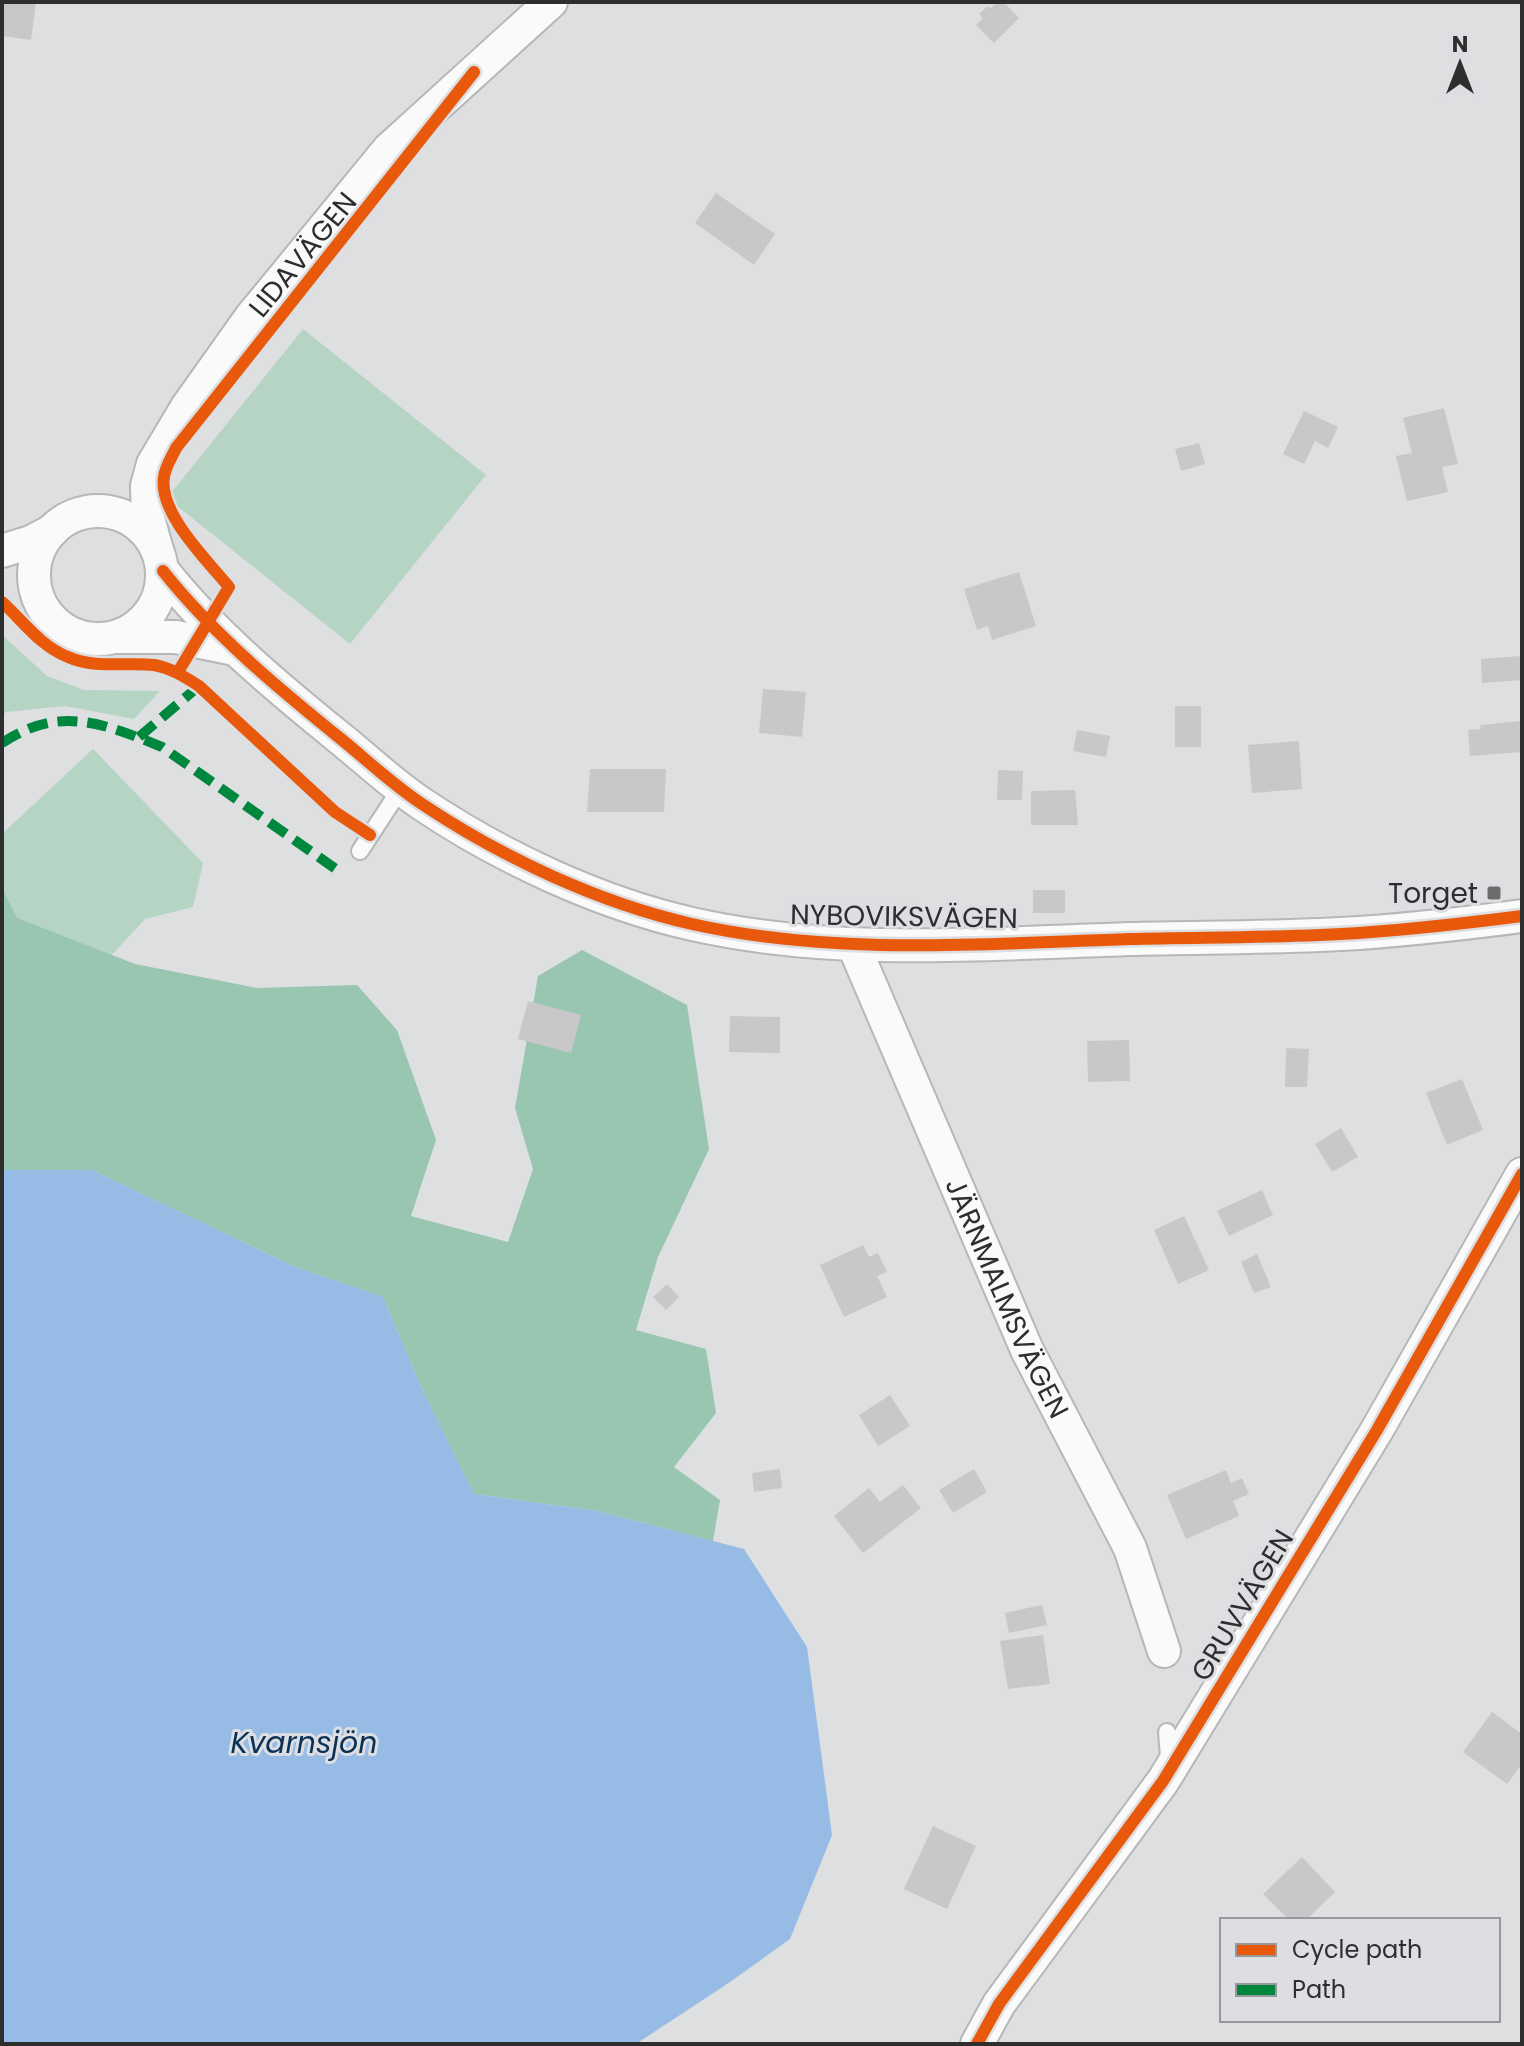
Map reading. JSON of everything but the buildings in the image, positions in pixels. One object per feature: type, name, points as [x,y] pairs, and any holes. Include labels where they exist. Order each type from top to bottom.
[{"type":"street","name":"LIDAVÄGEN","points":[[160,560],[148,518],[147,486],[153,464],[187,407],[251,317],[389,149],[551,2]]},
{"type":"street","name":"LIDAVÄGEN","points":[[86,512],[114,497],[153,464]]},
{"type":"street","points":[[2,551],[31,542],[67,519],[86,512],[108,511],[128,518],[146,531],[160,560],[160,593],[151,613],[135,628],[115,637],[94,639],[72,634],[54,621],[41,604],[35,585],[35,566],[40,547],[52,531]]},
{"type":"street","name":"NYBOVIKSVÄGEN","points":[[160,560],[182,595],[235,649],[420,803],[515,859],[626,905],[692,924],[756,935],[853,944],[1001,944],[1358,933],[1522,916]]},
{"type":"street","points":[[2,563],[11,566],[35,585]]},
{"type":"street","name":"NYBOVIKSVÄGEN","points":[[115,637],[176,637],[235,649]]},
{"type":"street","name":"JÄRNMALMSVÄGEN","points":[[853,944],[1027,1350],[1130,1548],[1164,1651]]},
{"type":"street","name":"GRUVVÄGEN","points":[[977,2044],[999,2004],[1163,1781],[1377,1430],[1522,1174]]},
{"type":"lane","points":[[360,851],[401,788]]},
{"type":"lane","points":[[1167,1732],[1169,1756]]},
{"type":"green space","points":[[303,329],[486,475],[350,644],[167,498]]},
{"type":"green space","points":[[2,635],[47,676],[84,690],[160,691],[134,719],[65,706],[6,712],[2,716]]},
{"type":"green space","points":[[93,749],[203,863],[193,907],[145,919],[2,1074],[2,834]]},
{"type":"green space","points":[[2,888],[17,918],[135,964],[257,988],[357,985],[397,1030],[436,1140],[411,1216],[508,1242],[533,1169],[515,1108],[538,976],[582,950],[687,1005],[709,1149],[658,1257],[636,1330],[706,1349],[716,1413],[674,1467],[720,1500],[713,1541],[598,1511],[474,1494],[425,1395],[383,1297],[293,1266],[92,1170],[2,1170]]},
{"type":"water","name":"Kvarnsjön","points":[[2,1170],[92,1170],[293,1266],[383,1297],[425,1395],[474,1494],[598,1511],[744,1549],[807,1647],[832,1835],[790,1939],[636,2044],[2,2044]]},
{"type":"marked path","points":[[139,737],[199,686]]},
{"type":"marked path","points":[[2,743],[23,731],[62,721],[100,725],[141,738],[162,747],[343,874]]},
{"type":"cycle path","points":[[178,672],[229,587],[176,521],[164,491],[169,462],[176,448],[474,72]]},
{"type":"cycle path","points":[[163,571],[203,617],[247,660],[390,781],[422,804],[484,842],[552,876],[622,904],[692,924],[800,941],[965,945],[1330,935],[1522,916]]},
{"type":"cycle path","points":[[2,602],[40,640],[68,657],[100,664],[154,665],[199,686],[335,812],[370,835]]},
{"type":"cycle path","points":[[977,2044],[999,2004],[1163,1781],[1377,1430],[1522,1174]]},
{"type":"place","name":"Torget","points":[[1494,893]]}]
